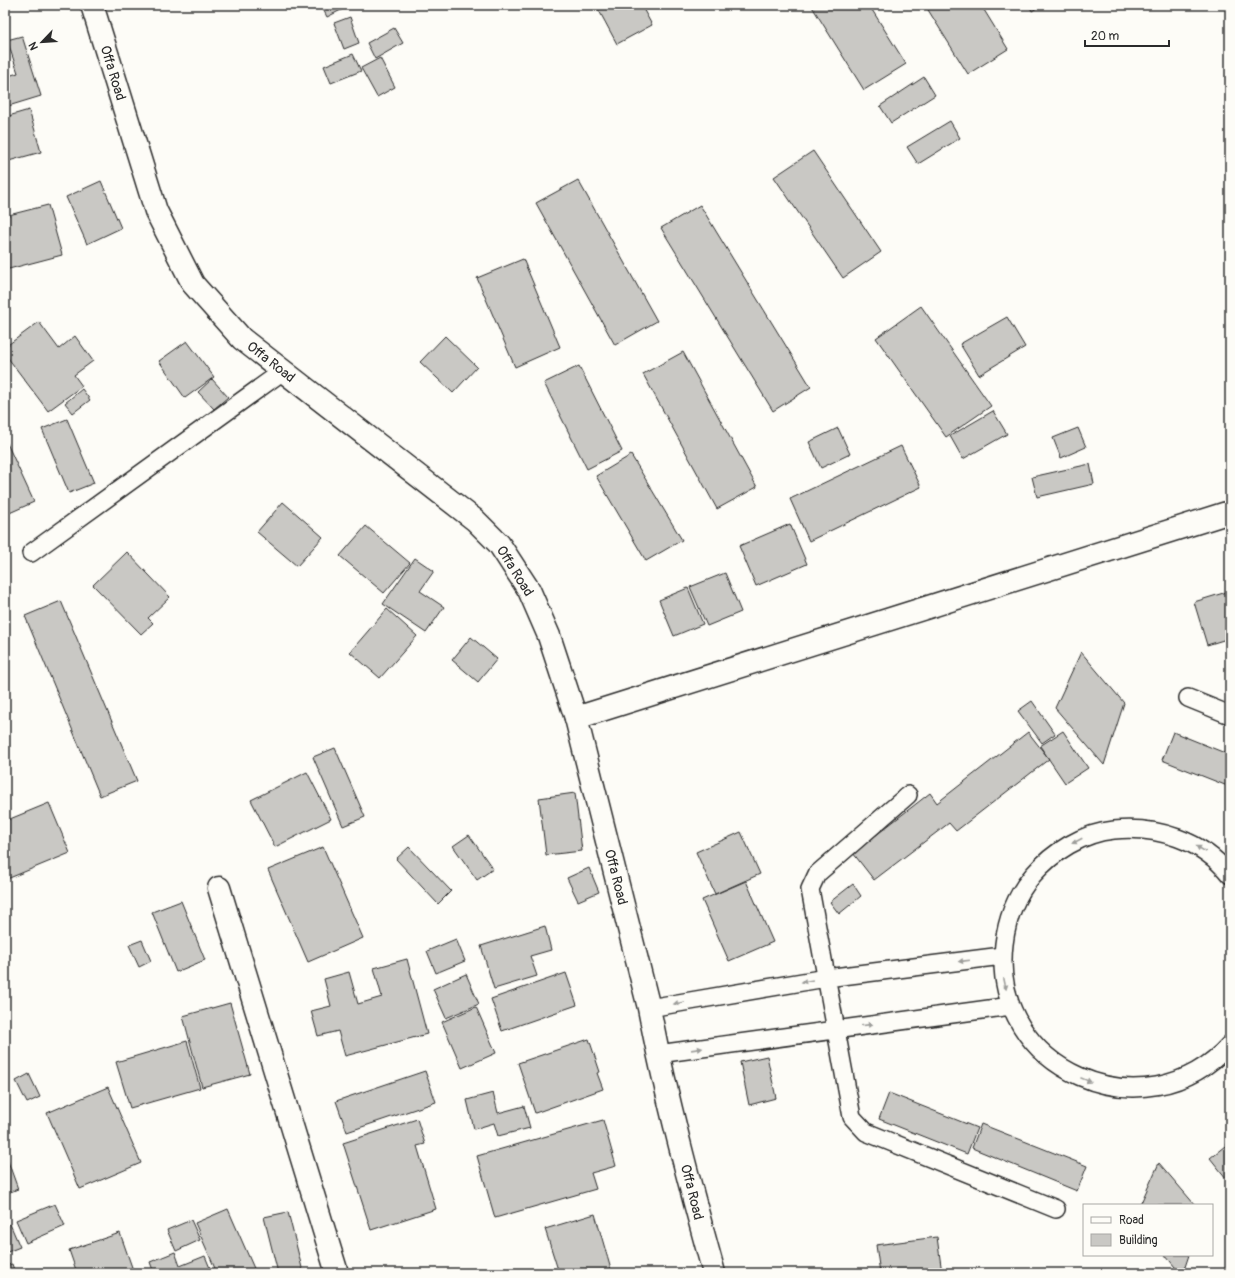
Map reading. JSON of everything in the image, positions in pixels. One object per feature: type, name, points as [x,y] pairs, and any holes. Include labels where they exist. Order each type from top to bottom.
[{"type":"street","name":"Offa Road","points":[[92,5],[156,210],[193,284],[242,339],[475,520],[499,544],[529,590],[548,636],[576,718],[649,1008],[658,1054],[714,1273]]},
{"type":"street","points":[[576,718],[1230,512]]},
{"type":"street","points":[[219,888],[337,1273]]},
{"type":"lane","points":[[30,552],[283,371]]},
{"type":"lane","points":[[1188,698],[1230,715]]},
{"type":"lane","points":[[908,795],[817,874],[810,889],[852,1118],[866,1132],[1056,1209]]},
{"type":"lane","points":[[1230,875],[1224,867],[1204,851],[1182,839],[1158,832],[1133,828],[1108,831],[1083,838],[1061,850],[1041,865],[1025,885],[1013,907],[1005,931],[1002,956],[1004,982],[1011,1006],[1022,1027],[1052,1061],[1072,1074],[1093,1083],[1116,1088],[1139,1089],[1162,1086],[1184,1079],[1204,1068],[1230,1044]]},
{"type":"lane","points":[[649,1008],[826,978],[1002,956]]},
{"type":"lane","points":[[658,1054],[836,1028],[1011,1006]]},
{"type":"building","points":[[321,5],[343,5],[345,8],[327,17]]},
{"type":"building","points":[[596,5],[641,5],[652,25],[617,44]]},
{"type":"building","points":[[811,5],[869,5],[906,64],[864,90]]},
{"type":"building","points":[[925,5],[981,5],[1008,49],[968,74]]},
{"type":"building","points":[[1029,5],[1042,5],[1032,11]]},
{"type":"building","points":[[350,17],[359,43],[344,49],[334,23]]},
{"type":"building","points":[[394,28],[403,43],[375,59],[367,43]]},
{"type":"building","points":[[22,36],[41,96],[5,107],[5,77],[18,73],[7,40]]},
{"type":"building","points":[[353,54],[361,71],[331,83],[324,66]]},
{"type":"building","points":[[380,58],[395,87],[377,97],[361,68]]},
{"type":"building","points":[[924,77],[935,95],[891,123],[880,106]]},
{"type":"building","points":[[29,110],[41,152],[5,162],[5,117]]},
{"type":"building","points":[[950,121],[960,138],[918,164],[907,147]]},
{"type":"building","points":[[813,151],[881,252],[843,278],[774,177]]},
{"type":"building","points":[[578,180],[657,321],[615,345],[536,203]]},
{"type":"building","points":[[101,181],[121,228],[87,244],[66,197]]},
{"type":"building","points":[[48,205],[62,255],[5,270],[5,216]]},
{"type":"building","points":[[700,205],[811,387],[773,411],[661,228]]},
{"type":"building","points":[[523,259],[560,347],[515,367],[477,278]]},
{"type":"building","points":[[921,306],[991,406],[946,437],[876,338]]},
{"type":"building","points":[[1007,317],[1025,347],[979,375],[960,344]]},
{"type":"building","points":[[39,322],[59,349],[75,336],[93,361],[74,375],[82,386],[48,411],[5,354],[5,347]]},
{"type":"building","points":[[445,336],[477,367],[453,393],[420,362]]},
{"type":"building","points":[[187,341],[214,377],[185,398],[159,361]]},
{"type":"building","points":[[683,352],[757,487],[717,509],[643,374]]},
{"type":"building","points":[[579,366],[622,451],[587,469],[544,383]]},
{"type":"building","points":[[212,379],[228,397],[214,409],[198,392]]},
{"type":"building","points":[[82,389],[90,400],[73,413],[65,403]]},
{"type":"building","points":[[993,411],[1007,434],[963,459],[950,436]]},
{"type":"building","points":[[67,419],[94,483],[69,493],[42,429]]},
{"type":"building","points":[[838,428],[850,454],[821,468],[809,442]]},
{"type":"building","points":[[1078,428],[1086,447],[1061,458],[1053,438]]},
{"type":"building","points":[[5,439],[34,502],[5,515]]},
{"type":"building","points":[[901,446],[921,487],[809,541],[790,499]]},
{"type":"building","points":[[631,455],[682,540],[646,561],[596,476]]},
{"type":"building","points":[[1090,464],[1094,484],[1037,497],[1032,477]]},
{"type":"building","points":[[283,502],[323,537],[297,566],[257,532]]},
{"type":"building","points":[[790,524],[807,564],[756,586],[739,546]]},
{"type":"building","points":[[366,526],[410,563],[384,593],[340,556]]},
{"type":"building","points":[[127,552],[170,597],[148,618],[153,623],[141,634],[93,585]]},
{"type":"building","points":[[415,558],[434,571],[420,591],[444,607],[426,633],[383,604]]},
{"type":"building","points":[[725,573],[741,612],[707,626],[690,587]]},
{"type":"building","points":[[688,588],[703,624],[674,636],[659,600]]},
{"type":"building","points":[[1230,591],[1230,638],[1207,645],[1194,602]]},
{"type":"building","points":[[61,601],[137,781],[100,796],[25,616]]},
{"type":"building","points":[[387,609],[417,636],[380,678],[350,652]]},
{"type":"building","points":[[471,637],[497,659],[478,682],[452,660]]},
{"type":"building","points":[[1081,652],[1124,703],[1104,765],[1055,708]]},
{"type":"building","points":[[1032,701],[1055,734],[1042,743],[1018,711]]},
{"type":"building","points":[[1063,731],[1088,768],[1065,783],[1040,746]]},
{"type":"building","points":[[1028,732],[1049,759],[956,831],[949,823],[874,880],[853,853],[930,793],[937,803]]},
{"type":"building","points":[[1173,732],[1230,755],[1230,787],[1162,760]]},
{"type":"building","points":[[335,748],[365,817],[343,826],[313,757]]},
{"type":"building","points":[[307,772],[331,819],[275,847],[251,800]]},
{"type":"building","points":[[575,793],[582,851],[546,855],[539,798]]},
{"type":"building","points":[[49,803],[70,853],[7,879],[5,875],[5,821]]},
{"type":"building","points":[[741,832],[760,874],[715,894],[696,852]]},
{"type":"building","points":[[469,835],[493,869],[477,880],[453,846]]},
{"type":"building","points":[[323,847],[363,938],[308,962],[268,870]]},
{"type":"building","points":[[409,847],[451,891],[438,904],[396,859]]},
{"type":"building","points":[[589,868],[599,892],[578,901],[567,878]]},
{"type":"building","points":[[746,881],[773,942],[729,961],[702,900]]},
{"type":"building","points":[[853,884],[861,896],[839,914],[830,902]]},
{"type":"building","points":[[181,901],[205,960],[176,972],[152,912]]},
{"type":"building","points":[[545,926],[551,950],[530,956],[537,976],[494,989],[481,946]]},
{"type":"building","points":[[456,939],[465,961],[436,973],[427,951]]},
{"type":"building","points":[[142,940],[151,961],[139,967],[129,945]]},
{"type":"building","points":[[407,959],[427,1034],[345,1056],[338,1031],[318,1036],[311,1011],[331,1006],[324,979],[349,972],[358,1004],[382,997],[374,968]]},
{"type":"building","points":[[566,973],[577,1005],[502,1031],[491,999]]},
{"type":"building","points":[[466,974],[479,1004],[446,1018],[433,989]]},
{"type":"building","points":[[230,1003],[250,1074],[202,1087],[183,1016]]},
{"type":"building","points":[[476,1007],[496,1053],[462,1068],[442,1022]]},
{"type":"building","points":[[589,1039],[600,1072],[597,1073],[603,1089],[535,1113],[518,1063]]},
{"type":"building","points":[[187,1041],[200,1088],[130,1108],[116,1062]]},
{"type":"building","points":[[767,1056],[776,1098],[749,1105],[740,1062]]},
{"type":"building","points":[[425,1071],[436,1102],[347,1132],[336,1101]]},
{"type":"building","points":[[29,1074],[40,1097],[27,1103],[16,1081]]},
{"type":"building","points":[[108,1087],[141,1163],[80,1189],[47,1113]]},
{"type":"building","points":[[493,1093],[498,1113],[524,1106],[530,1128],[498,1136],[494,1123],[474,1129],[467,1100]]},
{"type":"building","points":[[889,1093],[977,1128],[967,1154],[879,1119]]},
{"type":"building","points":[[417,1119],[425,1144],[417,1146],[436,1209],[371,1230],[343,1143]]},
{"type":"building","points":[[603,1120],[616,1166],[591,1173],[596,1189],[495,1218],[477,1156]]},
{"type":"building","points":[[981,1124],[1087,1166],[1077,1191],[972,1148]]},
{"type":"building","points":[[1230,1142],[1230,1183],[1210,1158]]},
{"type":"building","points":[[5,1153],[18,1189],[5,1194]]},
{"type":"building","points":[[1159,1163],[1194,1204],[1140,1204]]},
{"type":"building","points":[[55,1204],[65,1226],[26,1243],[16,1220]]},
{"type":"building","points":[[228,1209],[256,1273],[217,1273],[195,1223]]},
{"type":"building","points":[[288,1212],[303,1272],[299,1273],[278,1273],[264,1217]]},
{"type":"building","points":[[595,1214],[612,1273],[559,1273],[545,1229]]},
{"type":"building","points":[[191,1220],[200,1240],[176,1251],[167,1230]]},
{"type":"building","points":[[10,1224],[20,1247],[5,1253],[5,1226]]},
{"type":"building","points":[[120,1233],[134,1273],[77,1273],[69,1250]]},
{"type":"building","points":[[937,1237],[942,1273],[880,1273],[876,1245]]},
{"type":"building","points":[[175,1252],[180,1266],[205,1256],[212,1273],[154,1273],[150,1262]]},
{"type":"building","points":[[1166,1256],[1189,1256],[1183,1273],[1180,1273]]},
{"type":"building","points":[[12,1264],[15,1273],[5,1273],[5,1266]]}]
